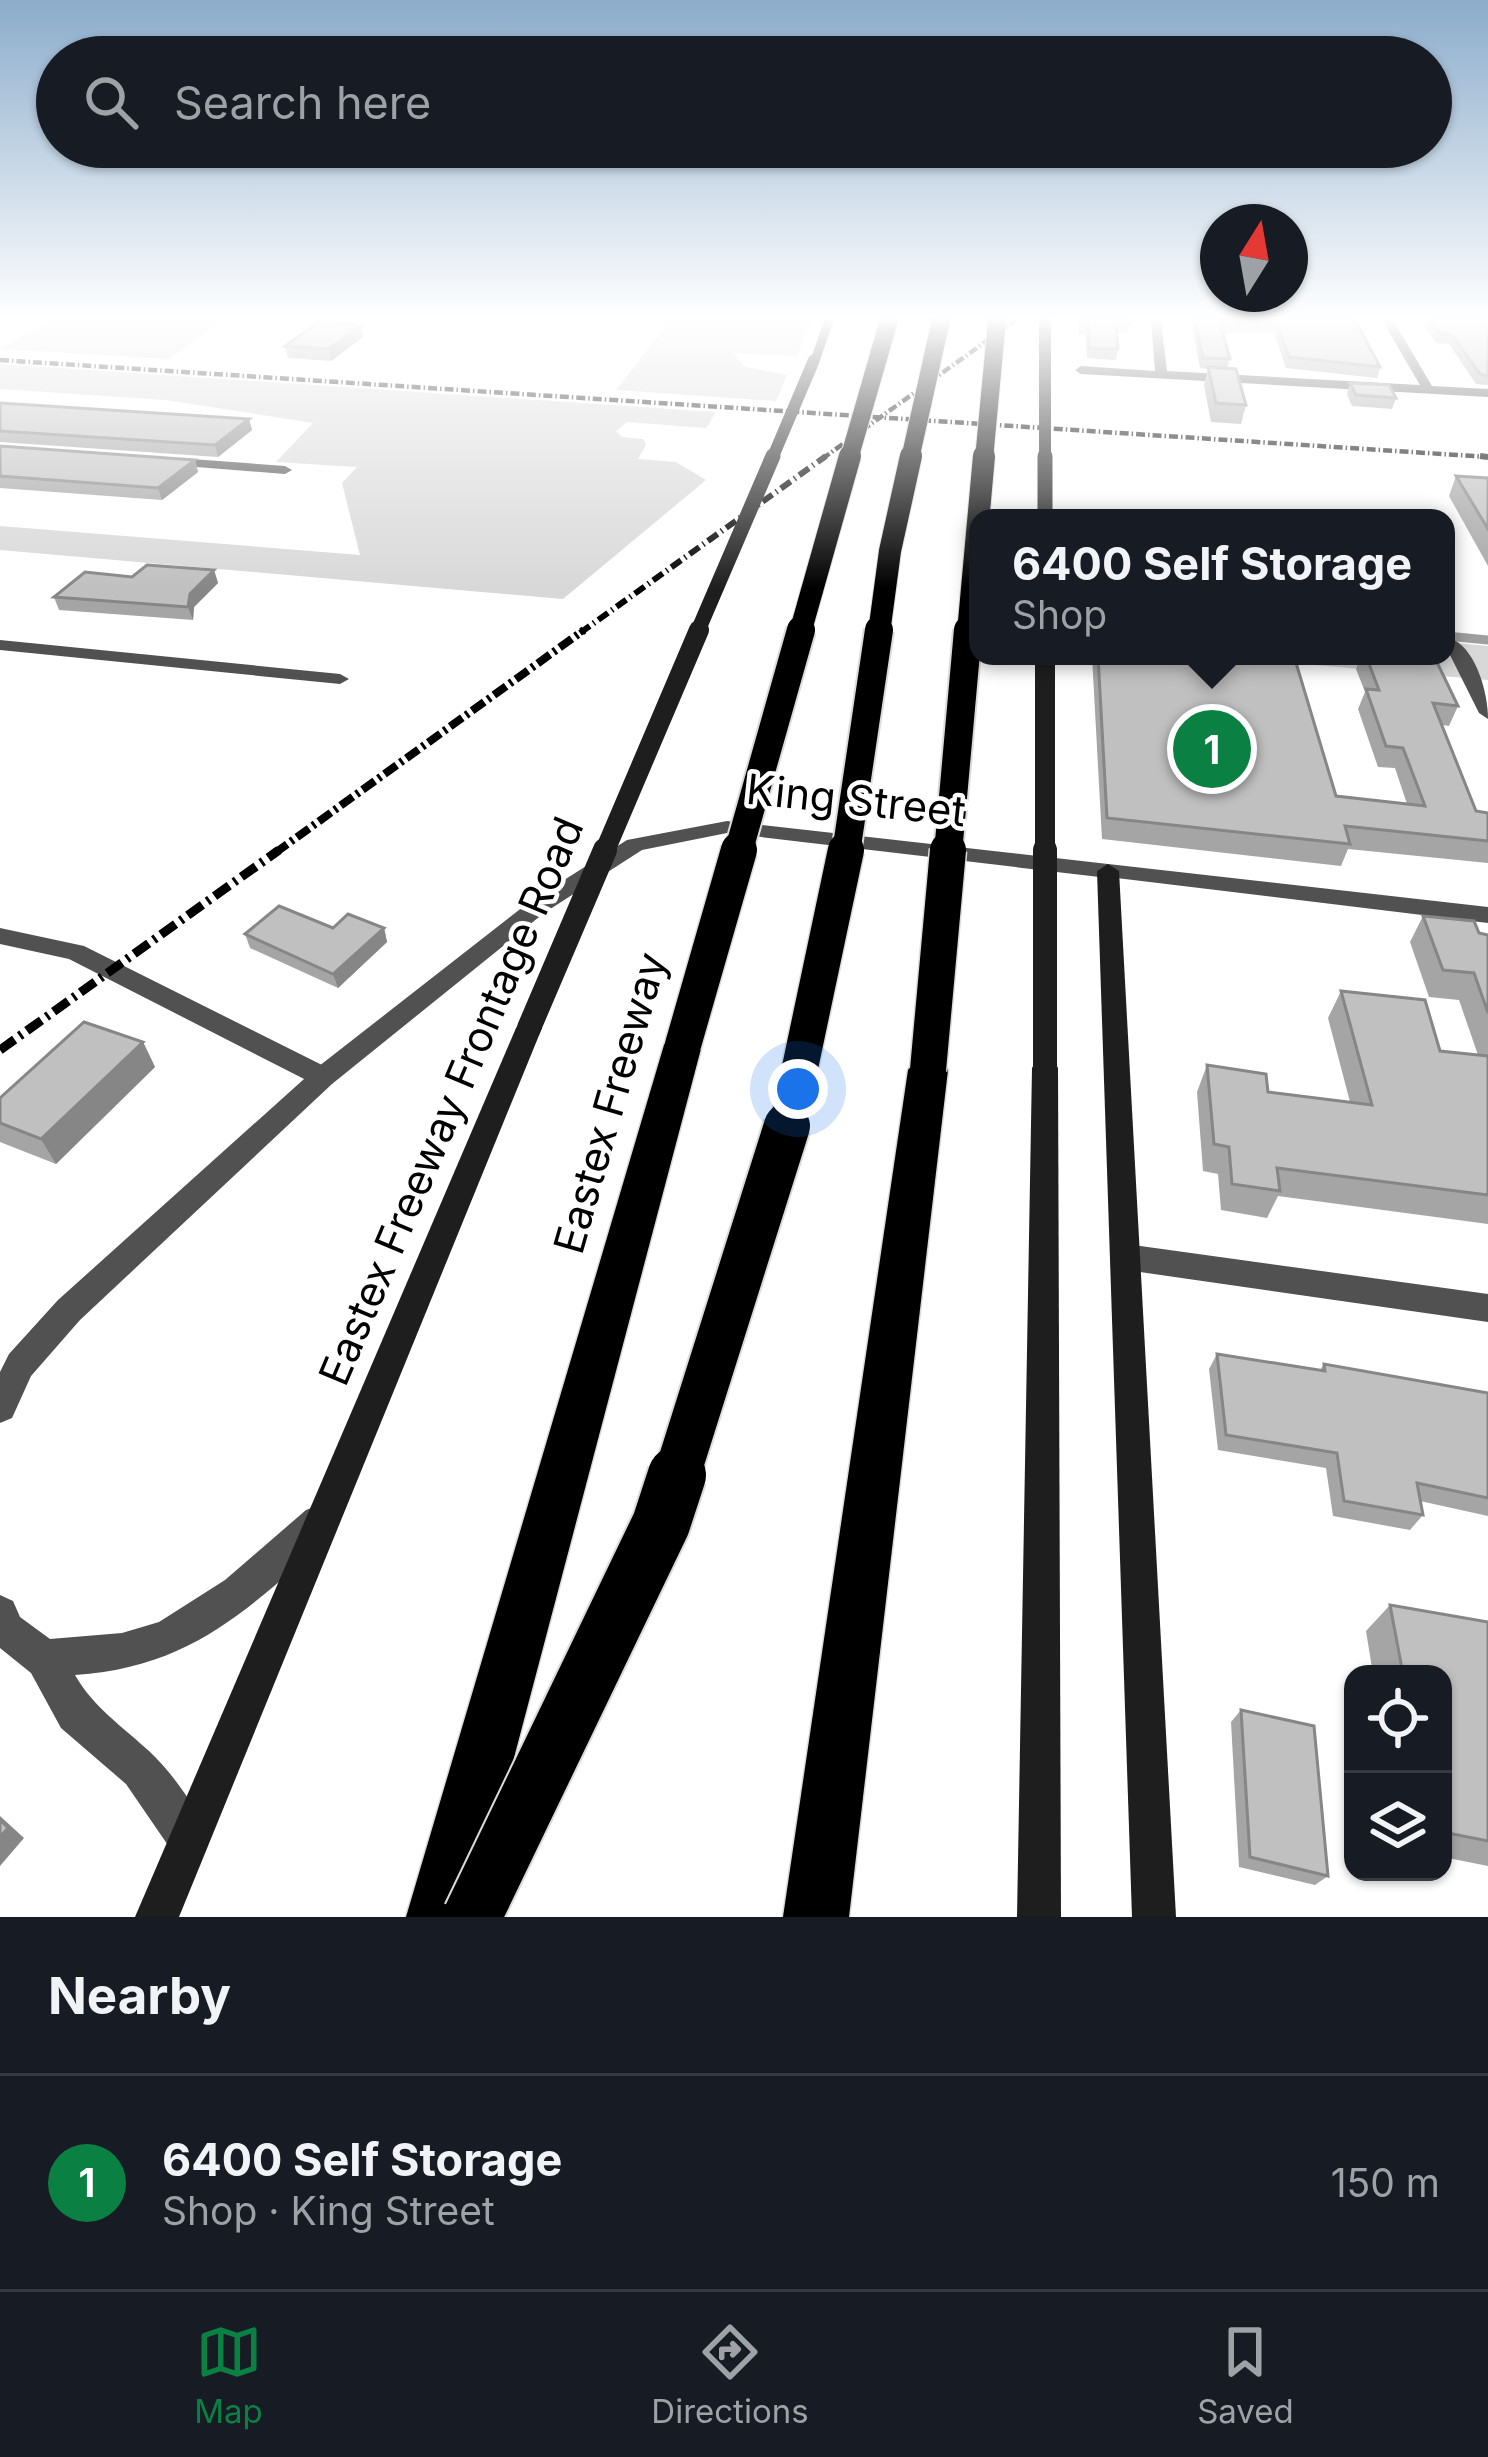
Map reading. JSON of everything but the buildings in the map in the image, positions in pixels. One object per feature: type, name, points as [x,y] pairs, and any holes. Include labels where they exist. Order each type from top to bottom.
[{"type":"highway","name":"Eastex Freeway","points":[[439,1917],[864,409]]},
{"type":"highway","points":[[472,1917],[661,1524],[781,1155],[854,814],[890,551],[921,409]]},
{"type":"highway","points":[[980,509],[989,409]]},
{"type":"highway","points":[[816,1917],[928,1070],[969,624]]},
{"type":"main road","name":"Eastex Freeway Frontage Road","points":[[157,1917],[793,409]]},
{"type":"main road","points":[[1045,409],[1045,509]]},
{"type":"main road","points":[[1040,1917],[1045,665]]},
{"type":"main road","points":[[1108,871],[1154,1917]]},
{"type":"street","points":[[143,459],[286,470]]},
{"type":"street","points":[[0,645],[340,679]]},
{"type":"street","points":[[1455,647],[1488,713]]},
{"type":"street","name":"King Street","points":[[0,1407],[20,1365],[69,1310],[323,1077],[536,908],[635,844],[728,827],[1488,915]]},
{"type":"street","points":[[0,936],[76,952],[323,1077]]},
{"type":"street","points":[[1126,1257],[1488,1308]]},
{"type":"street","points":[[45,1658],[141,1648],[178,1633],[218,1607],[323,1520]]},
{"type":"street","points":[[0,1614],[7,1630],[45,1658],[75,1714],[140,1770],[189,1839]]},
{"type":"shaded area","points":[[226,409],[716,412],[706,428],[627,422],[616,431],[622,437],[643,439],[646,445],[638,459],[676,462],[706,480],[563,599],[0,550],[0,526],[360,555],[342,483],[357,467],[276,462],[313,423]]},
{"type":"shaded area","points":[[1455,643],[1488,646],[1488,680],[1316,665],[1455,665]]},
{"type":"waterway","points":[[1455,637],[1488,640]]},
{"type":"railway","points":[[759,409],[880,417]]},
{"type":"railway","points":[[880,417],[891,409]]},
{"type":"railway","points":[[822,459],[880,417]]},
{"type":"railway","points":[[880,417],[1488,457],[1480,456]]},
{"type":"railway","points":[[580,633],[826,456]]},
{"type":"railway","points":[[275,853],[584,630]]},
{"type":"railway","points":[[0,1050],[279,850]]},
{"type":"place","name":"6400 Self Storage","points":[[1212,749]]}]
